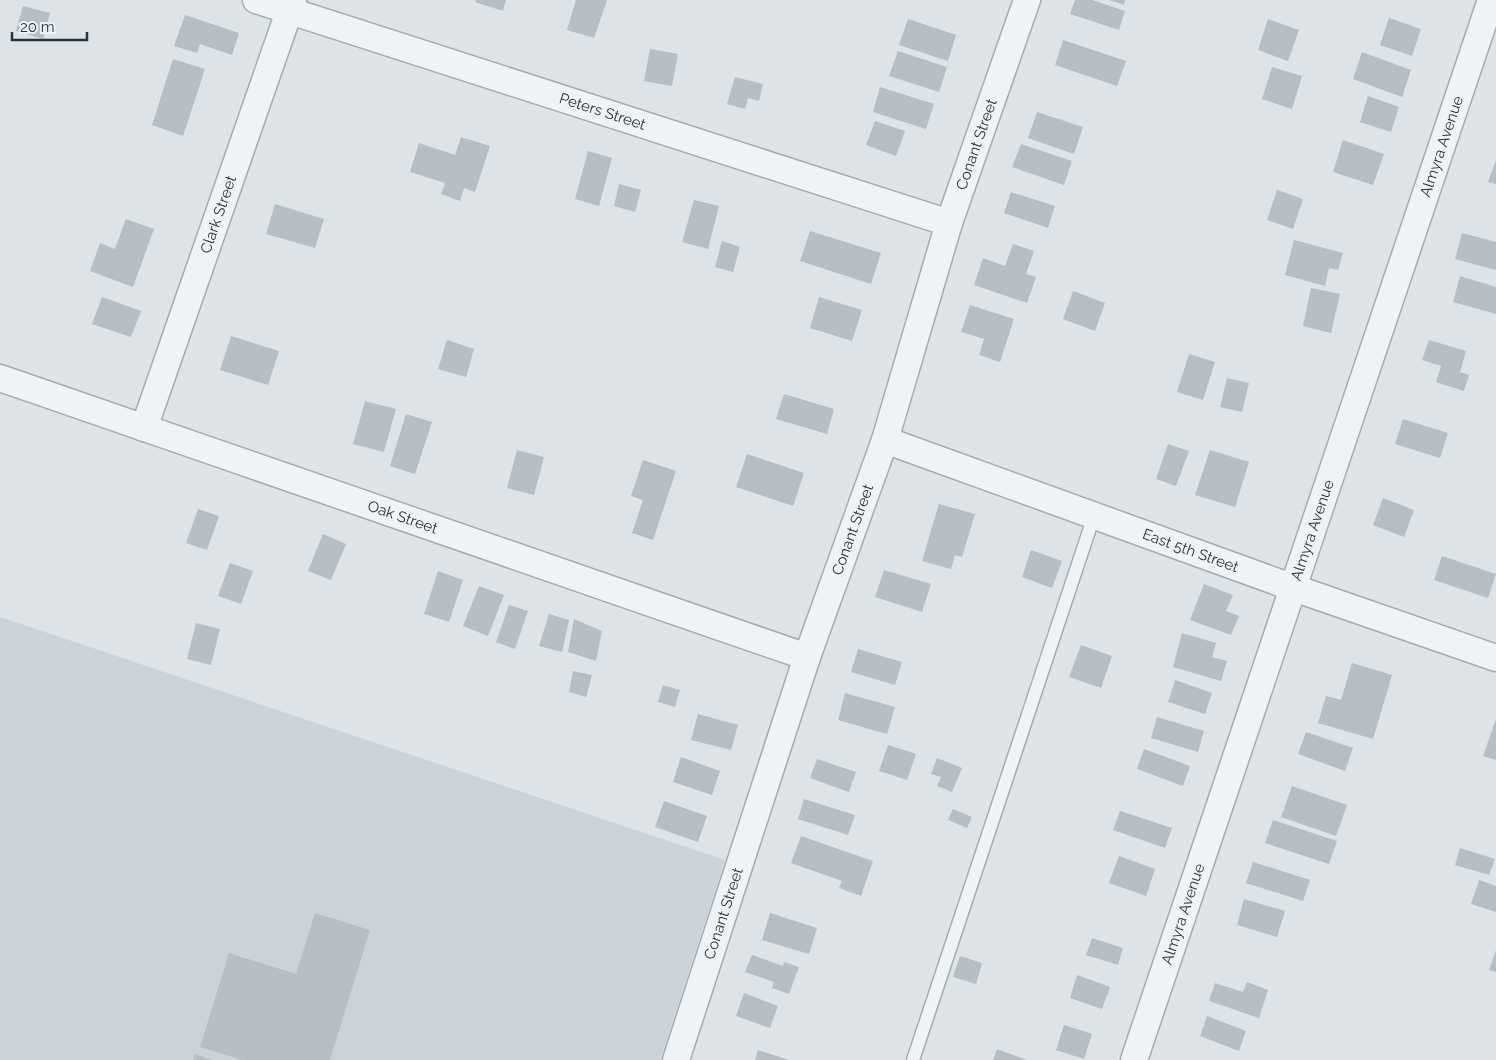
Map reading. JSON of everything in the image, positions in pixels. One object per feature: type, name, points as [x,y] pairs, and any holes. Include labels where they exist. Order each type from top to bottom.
[{"type":"street","name":"Peters Street","points":[[256,0],[291,6],[949,223]]},
{"type":"street","name":"Conant Street","points":[[676,1060],[807,657],[885,440],[949,223],[1027,0]]},
{"type":"street","name":"Almyra Avenue","points":[[1134,1060],[1491,0]]},
{"type":"street","name":"Clark Street","points":[[144,428],[291,6]]},
{"type":"street","name":"Oak Street","points":[[0,378],[807,657]]},
{"type":"street","name":"East 5th Street","points":[[885,440],[1294,588],[1496,658]]},
{"type":"lane","points":[[913,1060],[1094,516]]},
{"type":"shaded area","points":[[0,617],[725,860],[660,1060],[0,1060]]},
{"type":"building","points":[[476,0],[506,0],[503,11],[475,2]]},
{"type":"building","points":[[576,0],[607,0],[594,38],[567,30]]},
{"type":"building","points":[[1075,0],[1092,0],[1125,11],[1119,30],[1070,14]]},
{"type":"building","points":[[1109,0],[1125,0],[1124,5]]},
{"type":"building","points":[[23,6],[50,13],[43,39],[16,31]]},
{"type":"building","points":[[185,15],[239,33],[232,55],[200,44],[197,53],[174,46]]},
{"type":"building","points":[[1389,18],[1421,29],[1412,56],[1380,45]]},
{"type":"building","points":[[908,19],[956,35],[948,61],[899,45]]},
{"type":"building","points":[[1268,19],[1299,30],[1288,61],[1258,50]]},
{"type":"building","points":[[1063,40],[1126,61],[1117,86],[1055,65]]},
{"type":"building","points":[[650,49],[678,54],[672,86],[644,81]]},
{"type":"building","points":[[898,51],[947,67],[939,92],[889,76]]},
{"type":"building","points":[[1362,52],[1411,70],[1402,97],[1353,79]]},
{"type":"building","points":[[173,59],[205,69],[183,136],[152,125]]},
{"type":"building","points":[[1272,67],[1302,76],[1292,109],[1262,99]]},
{"type":"building","points":[[735,77],[763,84],[759,101],[748,98],[745,109],[727,104]]},
{"type":"building","points":[[880,87],[934,104],[926,129],[873,112]]},
{"type":"building","points":[[1368,96],[1399,107],[1391,132],[1360,122]]},
{"type":"building","points":[[1037,112],[1083,127],[1074,154],[1028,138]]},
{"type":"building","points":[[875,121],[905,131],[896,156],[866,145]]},
{"type":"building","points":[[461,137],[490,146],[475,192],[464,188],[460,201],[441,194],[445,183],[410,172],[419,143],[455,155]]},
{"type":"building","points":[[1343,140],[1384,154],[1373,185],[1333,172]]},
{"type":"building","points":[[1021,144],[1072,161],[1064,185],[1012,167]]},
{"type":"building","points":[[588,151],[612,158],[599,206],[575,199]]},
{"type":"building","points":[[1496,160],[1496,184],[1488,182]]},
{"type":"building","points":[[619,184],[641,190],[635,212],[614,206]]},
{"type":"building","points":[[1277,190],[1303,199],[1293,229],[1267,220]]},
{"type":"building","points":[[1011,192],[1055,206],[1048,228],[1004,213]]},
{"type":"building","points":[[694,200],[719,206],[708,249],[682,242]]},
{"type":"building","points":[[275,204],[324,219],[315,248],[266,234]]},
{"type":"building","points":[[126,219],[154,229],[133,287],[90,271],[100,243],[115,249]]},
{"type":"building","points":[[810,231],[881,253],[871,284],[800,261]]},
{"type":"building","points":[[1462,233],[1496,242],[1496,270],[1455,259]]},
{"type":"building","points":[[1294,240],[1343,253],[1338,270],[1329,268],[1325,286],[1285,275]]},
{"type":"building","points":[[722,241],[740,247],[733,272],[715,267]]},
{"type":"building","points":[[1013,244],[1034,251],[1026,274],[1036,277],[1027,303],[974,285],[983,258],[1005,266]]},
{"type":"building","points":[[1460,276],[1496,287],[1496,314],[1453,302]]},
{"type":"building","points":[[1311,288],[1340,294],[1331,333],[1303,326]]},
{"type":"building","points":[[1073,291],[1105,303],[1095,331],[1063,319]]},
{"type":"building","points":[[102,297],[141,311],[131,337],[92,324]]},
{"type":"building","points":[[819,297],[862,310],[852,341],[810,328]]},
{"type":"building","points":[[970,305],[1014,319],[1000,362],[979,355],[984,339],[961,332]]},
{"type":"building","points":[[231,336],[279,351],[268,385],[220,370]]},
{"type":"building","points":[[447,340],[474,349],[466,377],[438,369]]},
{"type":"building","points":[[1429,340],[1466,351],[1460,372],[1469,375],[1464,391],[1436,382],[1441,366],[1422,360]]},
{"type":"building","points":[[1189,354],[1215,362],[1203,400],[1177,392]]},
{"type":"building","points":[[1227,378],[1249,383],[1242,412],[1220,407]]},
{"type":"building","points":[[784,394],[834,409],[827,434],[776,419]]},
{"type":"building","points":[[365,401],[396,409],[384,452],[353,444]]},
{"type":"building","points":[[406,414],[432,422],[415,474],[390,466]]},
{"type":"building","points":[[1403,419],[1448,433],[1440,458],[1395,444]]},
{"type":"building","points":[[1168,444],[1189,451],[1176,486],[1156,479]]},
{"type":"building","points":[[517,450],[544,457],[534,495],[507,488]]},
{"type":"building","points":[[1210,450],[1249,462],[1235,507],[1195,495]]},
{"type":"building","points":[[747,454],[804,473],[793,506],[736,487]]},
{"type":"building","points":[[643,460],[676,471],[653,540],[632,533],[643,500],[631,496]]},
{"type":"building","points":[[1383,498],[1414,510],[1404,537],[1373,525]]},
{"type":"building","points":[[939,504],[975,514],[962,557],[955,555],[951,569],[922,561]]},
{"type":"building","points":[[198,509],[219,516],[207,550],[186,543]]},
{"type":"building","points":[[323,534],[346,544],[331,580],[308,571]]},
{"type":"building","points":[[1031,550],[1062,561],[1052,588],[1022,577]]},
{"type":"building","points":[[1442,556],[1496,574],[1488,598],[1434,580]]},
{"type":"building","points":[[230,563],[253,571],[241,604],[218,596]]},
{"type":"building","points":[[884,570],[931,584],[922,612],[875,597]]},
{"type":"building","points":[[438,571],[463,580],[449,622],[424,614]]},
{"type":"building","points":[[1204,584],[1233,595],[1226,611],[1239,616],[1231,635],[1190,620]]},
{"type":"building","points":[[479,586],[504,595],[488,636],[463,626]]},
{"type":"building","points":[[509,605],[528,611],[515,649],[496,642]]},
{"type":"building","points":[[549,614],[569,620],[562,652],[539,646]]},
{"type":"building","points":[[574,619],[602,631],[596,661],[568,652]]},
{"type":"building","points":[[196,623],[220,629],[211,665],[187,659]]},
{"type":"building","points":[[1182,633],[1216,643],[1212,657],[1227,661],[1221,681],[1173,667]]},
{"type":"building","points":[[1081,645],[1112,656],[1101,688],[1069,677]]},
{"type":"building","points":[[858,649],[902,662],[895,685],[851,672]]},
{"type":"building","points":[[1352,663],[1392,675],[1373,739],[1318,723],[1326,696],[1341,700]]},
{"type":"building","points":[[573,671],[592,675],[586,697],[569,692]]},
{"type":"building","points":[[1175,680],[1212,693],[1205,714],[1168,702]]},
{"type":"building","points":[[663,685],[680,690],[675,707],[658,702]]},
{"type":"building","points":[[845,693],[895,707],[887,734],[838,720]]},
{"type":"building","points":[[698,714],[738,725],[731,750],[691,740]]},
{"type":"building","points":[[1157,717],[1204,731],[1198,752],[1151,738]]},
{"type":"building","points":[[1496,719],[1496,760],[1483,756]]},
{"type":"building","points":[[1306,732],[1353,748],[1345,771],[1298,754]]},
{"type":"building","points":[[888,745],[916,754],[907,780],[879,771]]},
{"type":"building","points":[[1144,749],[1190,766],[1183,786],[1137,769]]},
{"type":"building","points":[[681,757],[720,771],[712,795],[673,782]]},
{"type":"building","points":[[937,758],[962,768],[952,792],[937,786],[941,777],[931,774]]},
{"type":"building","points":[[817,759],[856,772],[849,792],[810,778]]},
{"type":"building","points":[[1292,786],[1347,805],[1336,836],[1281,817]]},
{"type":"building","points":[[804,799],[855,815],[848,835],[798,819]]},
{"type":"building","points":[[664,801],[707,816],[698,842],[655,827]]},
{"type":"building","points":[[953,809],[972,817],[967,828],[948,820]]},
{"type":"building","points":[[1120,811],[1172,828],[1165,848],[1113,830]]},
{"type":"building","points":[[1273,820],[1337,841],[1329,864],[1265,843]]},
{"type":"building","points":[[801,836],[873,861],[861,896],[839,888],[842,881],[791,863]]},
{"type":"building","points":[[1460,848],[1495,859],[1489,875],[1455,865]]},
{"type":"building","points":[[1119,856],[1155,869],[1146,896],[1109,883]]},
{"type":"building","points":[[1253,862],[1310,880],[1303,901],[1246,883]]},
{"type":"building","points":[[1479,880],[1496,886],[1496,912],[1471,904]]},
{"type":"building","points":[[1244,899],[1285,911],[1277,937],[1237,925]]},
{"type":"building","points":[[315,913],[370,930],[330,1060],[243,1060],[200,1047],[229,953],[296,974]]},
{"type":"building","points":[[770,913],[817,928],[809,954],[762,940]]},
{"type":"building","points":[[1092,938],[1123,948],[1118,965],[1086,955]]},
{"type":"building","points":[[1496,950],[1496,972],[1489,970]]},
{"type":"building","points":[[752,955],[783,966],[784,962],[799,967],[789,994],[772,988],[774,982],[745,972]]},
{"type":"building","points":[[960,956],[982,963],[976,984],[953,977]]},
{"type":"building","points":[[1077,975],[1110,987],[1102,1009],[1070,998]]},
{"type":"building","points":[[1247,982],[1268,990],[1259,1018],[1209,1001],[1215,983],[1243,992]]},
{"type":"building","points":[[744,993],[778,1006],[770,1028],[736,1016]]},
{"type":"building","points":[[1207,1016],[1246,1031],[1239,1051],[1200,1036]]},
{"type":"building","points":[[1064,1025],[1092,1034],[1084,1059],[1056,1050]]},
{"type":"building","points":[[997,1049],[1027,1060],[993,1060]]},
{"type":"building","points":[[758,1050],[789,1060],[755,1060]]},
{"type":"building","points":[[195,1054],[212,1060],[193,1060]]}]
